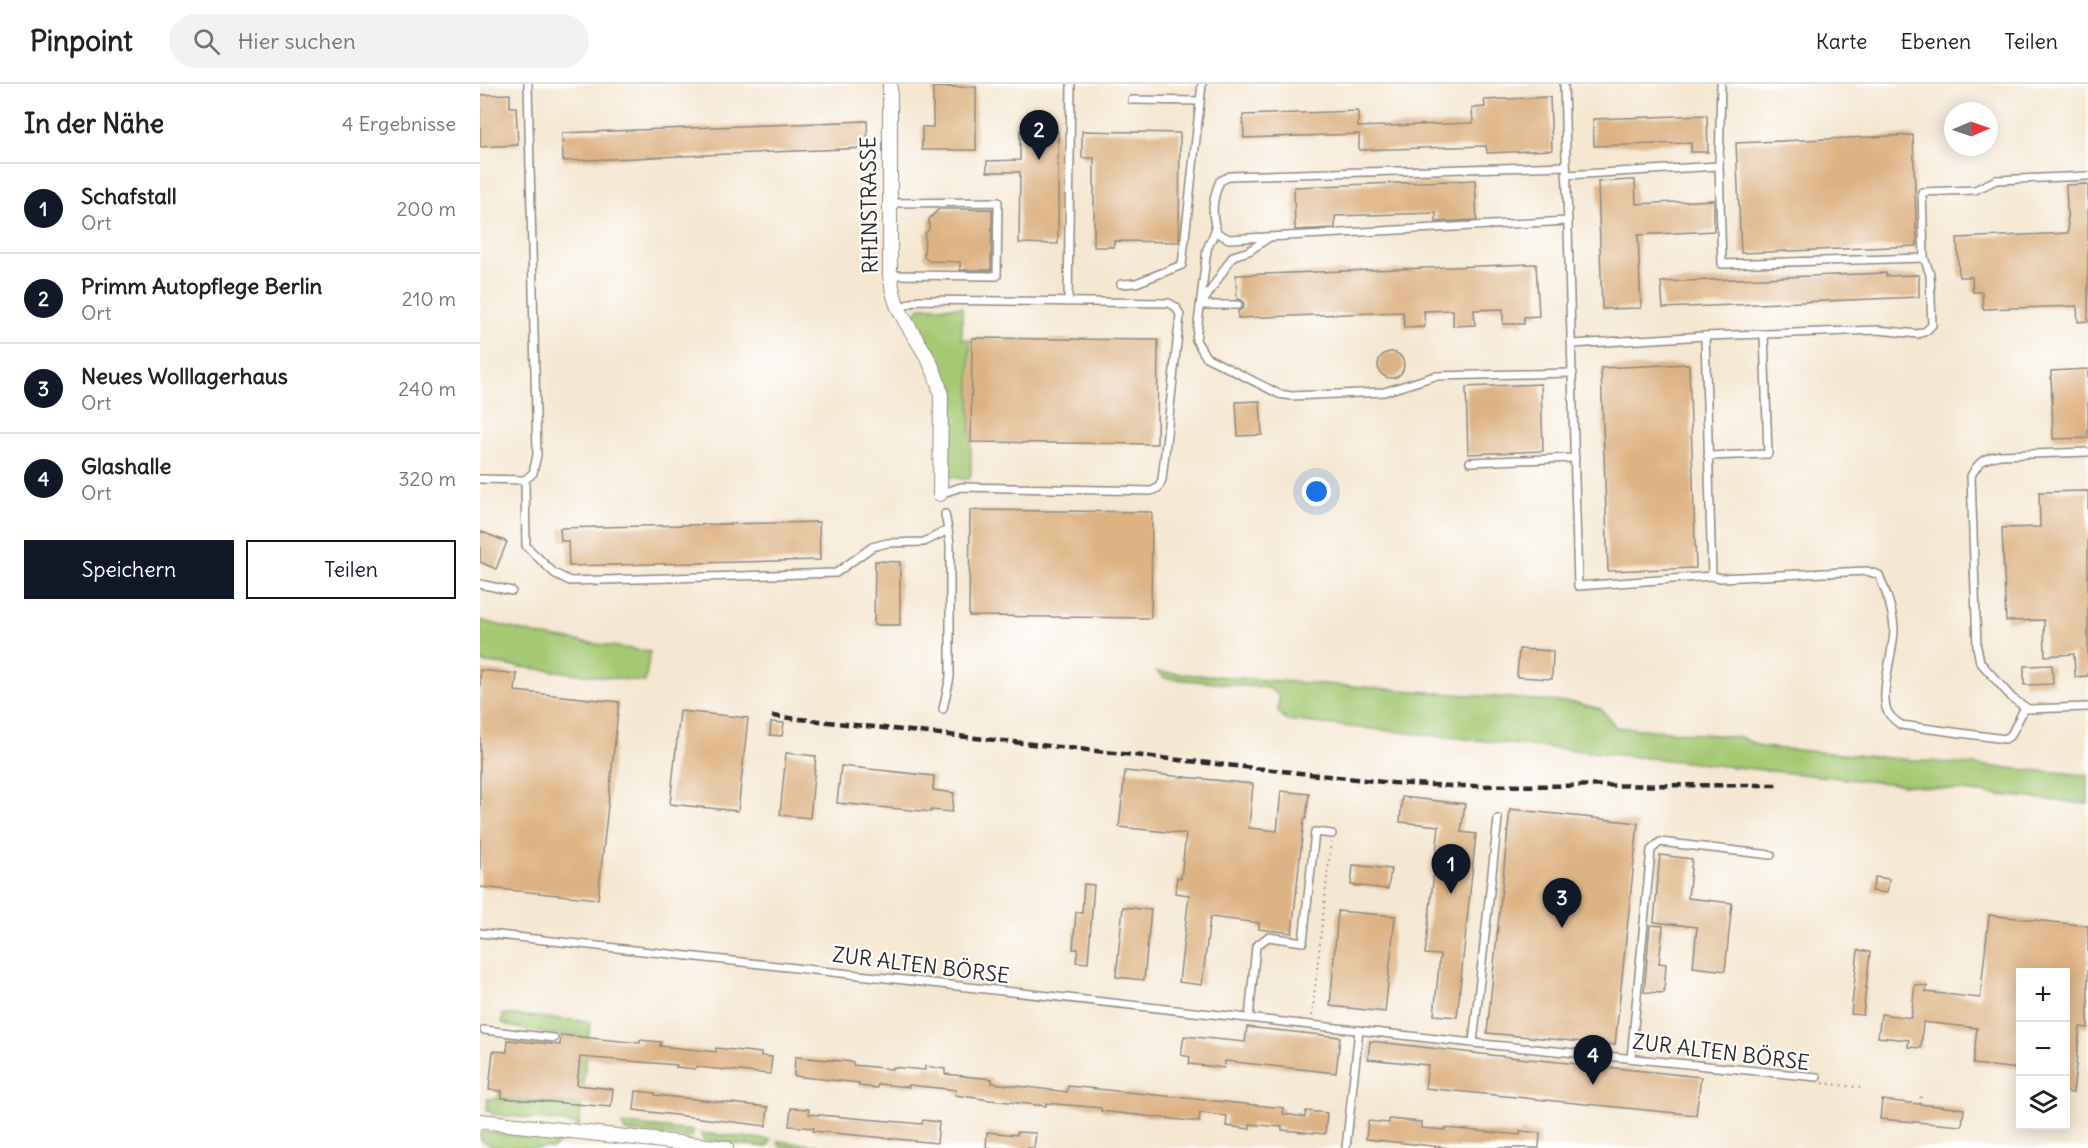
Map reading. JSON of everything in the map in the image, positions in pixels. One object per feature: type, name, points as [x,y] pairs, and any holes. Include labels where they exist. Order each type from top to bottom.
[{"type":"street","name":"RHINSTRASSE","points":[[890,84],[889,203],[892,292],[899,309],[930,360],[938,380],[940,494]]},
{"type":"street","points":[[480,1121],[726,1148]]},
{"type":"lane","points":[[480,480],[525,480],[533,473],[537,456],[528,84]]},
{"type":"lane","points":[[1068,302],[1071,84]]},
{"type":"lane","points":[[1121,284],[1136,283],[1182,265],[1202,84]]},
{"type":"lane","points":[[1564,84],[1578,585],[1712,576],[1720,578],[1867,571],[1879,575],[1888,597],[1894,629],[1886,685],[1886,708],[1891,717],[1901,725],[2005,739],[2012,735],[2025,707]]},
{"type":"lane","points":[[1721,84],[1719,166],[1722,264],[1924,258]]},
{"type":"lane","points":[[1132,100],[1200,101]]},
{"type":"lane","points":[[1566,166],[1230,176],[1220,181],[1213,197],[1213,220],[1217,233],[1229,238],[1568,221]]},
{"type":"lane","points":[[1566,175],[1719,166]]},
{"type":"lane","points":[[1572,345],[1704,336],[1878,330],[1918,334],[1926,331],[1932,325],[1930,274],[1924,258],[1922,192],[1975,190],[1996,180],[2088,176]]},
{"type":"lane","points":[[889,203],[998,202],[997,276],[890,275]]},
{"type":"lane","points":[[1216,230],[1207,249],[1196,340],[1206,357],[1279,394],[1291,396],[1384,392],[1435,376],[1573,373]]},
{"type":"lane","points":[[1200,305],[1233,256],[1249,251],[1270,237]]},
{"type":"lane","points":[[899,309],[919,300],[1169,303],[1176,307],[1180,315],[1162,480],[1158,488],[1151,491],[961,488],[940,494]]},
{"type":"lane","points":[[1200,305],[1238,305]]},
{"type":"lane","points":[[1708,456],[1768,454],[1764,334]]},
{"type":"lane","points":[[1704,336],[1712,576]]},
{"type":"lane","points":[[2088,452],[1987,457],[1977,464],[1971,476],[1977,647],[1980,662],[2012,698],[2028,709],[2088,707]]},
{"type":"lane","points":[[1470,462],[1575,458]]},
{"type":"lane","points":[[525,480],[526,546],[554,573],[570,581],[836,573],[872,547],[887,543],[924,542],[948,530]]},
{"type":"lane","points":[[943,709],[950,677],[950,544],[945,514]]},
{"type":"lane","points":[[480,584],[512,591]]},
{"type":"lane","points":[[1473,1043],[1498,819]]},
{"type":"lane","points":[[1249,1018],[1257,946],[1268,937],[1303,942],[1315,832],[1332,834]]},
{"type":"lane","points":[[1631,1058],[1651,850],[1660,842],[1770,855]]},
{"type":"lane","name":"ZUR ALTEN BÖRSE","points":[[480,933],[1473,1043],[1817,1077]]},
{"type":"lane","points":[[484,1030],[555,1038]]},
{"type":"lane","points":[[1346,1148],[1359,1030]]},
{"type":"path","points":[[1311,1024],[1332,834]]},
{"type":"path","name":"ZUR ALTEN BÖRSE","points":[[1817,1077],[1817,1082],[1862,1088]]},
{"type":"path","points":[[1920,1104],[1921,1094]]},
{"type":"green space","points":[[921,307],[962,307],[962,339],[970,340],[971,475],[967,480],[948,476],[948,396],[940,366],[912,316]]},
{"type":"green space","points":[[480,620],[538,635],[650,652],[645,682],[480,662]]},
{"type":"green space","points":[[1157,672],[1576,703],[1601,709],[1616,727],[1740,737],[1761,747],[2088,775],[2088,804],[1286,720],[1278,711],[1279,696],[1269,688],[1165,678]]},
{"type":"green space","points":[[503,1014],[590,1022],[579,1126],[564,1122],[492,1114],[487,1111],[488,1099],[498,1099],[499,1091],[502,1091],[502,1098],[575,1105],[581,1037],[521,1029],[502,1023]]},
{"type":"green space","points":[[622,1124],[694,1131],[690,1138],[625,1131]]},
{"type":"green space","points":[[480,1131],[568,1142],[559,1143],[553,1148],[496,1148],[480,1139]]},
{"type":"green space","points":[[701,1133],[771,1140],[767,1147],[703,1140]]},
{"type":"green space","points":[[778,1141],[840,1148],[780,1147]]},
{"type":"building","points":[[933,87],[976,87],[976,150],[922,150],[922,127],[933,127]]},
{"type":"building","points":[[510,94],[510,107],[516,107],[518,145],[480,147],[480,95]]},
{"type":"building","points":[[1550,97],[1552,150],[1487,153],[1486,146],[1359,150],[1359,134],[1244,138],[1243,115],[1358,111],[1358,127],[1473,123],[1472,108],[1485,107],[1484,100]]},
{"type":"building","points":[[1707,115],[1708,152],[1691,152],[1691,143],[1594,146],[1593,119]]},
{"type":"building","points":[[867,121],[868,148],[563,161],[562,133]]},
{"type":"building","points":[[1020,131],[1058,131],[1058,244],[1019,243],[1020,172],[987,172],[987,161],[1020,160]]},
{"type":"building","points":[[1082,131],[1180,133],[1179,242],[1114,241],[1114,247],[1094,247],[1094,158],[1082,158]]},
{"type":"building","points":[[1913,135],[1917,246],[1741,253],[1736,143]]},
{"type":"building","points":[[1475,180],[1477,220],[1436,222],[1436,213],[1335,216],[1335,228],[1295,230],[1294,187]]},
{"type":"building","points":[[1635,180],[1636,204],[1714,200],[1714,231],[1638,235],[1641,308],[1602,309],[1598,182]]},
{"type":"building","points":[[2088,184],[2088,321],[2078,322],[2077,306],[1983,309],[1982,292],[1973,292],[1972,277],[1959,277],[1957,238],[2068,233],[2066,185]]},
{"type":"building","points":[[939,209],[992,209],[991,270],[960,270],[960,262],[929,261],[924,257],[925,234],[929,229],[929,219]]},
{"type":"building","points":[[1536,264],[1539,316],[1524,317],[1524,324],[1503,324],[1503,309],[1474,310],[1475,325],[1453,326],[1453,310],[1424,311],[1425,327],[1404,328],[1403,312],[1238,318],[1238,311],[1243,308],[1244,304],[1237,299],[1236,275]]},
{"type":"building","points":[[1886,273],[1886,276],[1919,275],[1919,297],[1663,308],[1661,282]]},
{"type":"building","points":[[972,338],[1158,340],[1157,444],[971,442]]},
{"type":"building","points":[[1391,352],[1400,356],[1404,365],[1400,374],[1391,378],[1382,374],[1378,365],[1382,356]]},
{"type":"building","points":[[1689,364],[1696,568],[1608,571],[1601,368]]},
{"type":"building","points":[[2088,369],[2088,438],[2053,439],[2051,371]]},
{"type":"building","points":[[1541,384],[1543,451],[1468,454],[1466,387]]},
{"type":"building","points":[[1260,401],[1262,435],[1238,436],[1236,402]]},
{"type":"building","points":[[2088,491],[2088,676],[2075,677],[2074,654],[2045,656],[2044,620],[2006,621],[2002,528],[2040,527],[2039,492]]},
{"type":"building","points":[[970,510],[1152,512],[1151,618],[969,616]]},
{"type":"building","points":[[819,522],[820,560],[569,566],[568,541],[561,541],[560,528]]},
{"type":"building","points":[[480,531],[507,542],[496,569],[480,562]]},
{"type":"building","points":[[875,561],[900,562],[900,625],[874,625]]},
{"type":"building","points":[[1519,649],[1553,651],[1552,679],[1517,677]]},
{"type":"building","points":[[2052,665],[2053,684],[2024,685],[2024,666]]},
{"type":"building","points":[[480,670],[517,674],[515,691],[619,702],[598,899],[480,887]]},
{"type":"building","points":[[680,711],[748,718],[738,811],[670,804]]},
{"type":"building","points":[[771,722],[784,723],[782,736],[770,735]]},
{"type":"building","points":[[786,753],[816,756],[810,818],[780,815]]},
{"type":"building","points":[[841,766],[934,776],[933,790],[954,793],[952,812],[837,803]]},
{"type":"building","points":[[1125,771],[1253,784],[1249,828],[1277,831],[1281,791],[1309,794],[1306,819],[1304,819],[1292,933],[1259,929],[1259,923],[1210,917],[1202,985],[1179,982],[1189,895],[1175,893],[1177,877],[1181,878],[1186,834],[1119,827]]},
{"type":"building","points":[[1402,797],[1465,804],[1461,832],[1476,834],[1457,1017],[1434,1015],[1440,955],[1425,954],[1439,826],[1400,822]]},
{"type":"building","points":[[1510,809],[1638,823],[1615,1045],[1487,1033]]},
{"type":"building","points":[[1660,855],[1692,859],[1688,898],[1732,903],[1725,971],[1693,967],[1697,927],[1654,922]]},
{"type":"building","points":[[1353,865],[1391,869],[1388,889],[1351,885]]},
{"type":"building","points":[[1875,877],[1889,879],[1887,893],[1872,891]]},
{"type":"building","points":[[1084,884],[1094,885],[1088,963],[1076,962],[1078,949],[1073,949],[1076,912],[1082,913]]},
{"type":"building","points":[[1123,907],[1151,910],[1144,980],[1116,977]]},
{"type":"building","points":[[1338,911],[1395,916],[1385,1012],[1330,1006]]},
{"type":"building","points":[[1989,915],[2088,926],[2088,1028],[2080,1027],[2073,1093],[2070,1093],[2070,968],[2016,968],[2016,1069],[1973,1064],[1977,1028],[1923,1022],[1921,1048],[1908,1047],[1909,1040],[1878,1037],[1881,1014],[1911,1018],[1915,985],[1927,986],[1926,992],[1980,998]]},
{"type":"building","points":[[1650,925],[1663,926],[1659,963],[1666,964],[1664,993],[1644,992]]},
{"type":"building","points":[[1858,950],[1870,952],[1863,1015],[1851,1014]]},
{"type":"building","points":[[1247,1027],[1340,1037],[1336,1073],[1225,1061],[1224,1068],[1189,1064],[1190,1057],[1181,1055],[1184,1036],[1245,1042]]},
{"type":"building","points":[[561,1035],[640,1043],[640,1040],[661,1042],[660,1046],[716,1052],[716,1048],[761,1053],[761,1056],[772,1057],[770,1074],[580,1057],[577,1085],[613,1089],[611,1107],[502,1098],[502,1091],[489,1090],[493,1051],[507,1052],[508,1040],[560,1045]]},
{"type":"building","points":[[1370,1041],[1701,1077],[1696,1115],[1425,1088],[1428,1065],[1368,1059]]},
{"type":"building","points":[[795,1057],[853,1062],[853,1065],[892,1069],[892,1067],[925,1070],[925,1066],[945,1069],[945,1074],[992,1079],[992,1083],[1067,1092],[1068,1086],[1284,1108],[1283,1114],[1305,1117],[1306,1111],[1327,1113],[1325,1134],[1250,1124],[1250,1129],[1226,1126],[1227,1116],[1200,1113],[1199,1122],[1101,1111],[1101,1108],[1046,1103],[1046,1106],[990,1100],[955,1095],[956,1090],[909,1085],[909,1087],[878,1084],[877,1088],[859,1086],[859,1083],[794,1076]]},
{"type":"building","points":[[636,1091],[768,1107],[766,1126],[634,1110]]},
{"type":"building","points":[[1882,1100],[1964,1109],[1962,1126],[1880,1119]]},
{"type":"building","points":[[791,1108],[809,1109],[809,1114],[922,1124],[923,1120],[939,1122],[937,1143],[813,1131],[814,1128],[789,1126]]},
{"type":"building","points":[[1389,1119],[1421,1122],[1421,1128],[1520,1135],[1520,1131],[1540,1133],[1539,1148],[1451,1148],[1366,1139],[1368,1121],[1389,1123]]},
{"type":"building","points":[[987,1132],[1017,1135],[1017,1132],[1036,1133],[1034,1148],[986,1148]]},
{"type":"railway","points":[[772,716],[1393,783],[1452,786],[1778,785]]},
{"type":"place","name":"Primm Autopflege Berlin","points":[[1039,160]]},
{"type":"place","name":"Schafstall","points":[[1451,894]]},
{"type":"place","name":"Neues Wolllagerhaus","points":[[1562,928]]},
{"type":"place","name":"Glashalle","points":[[1593,1085]]}]
